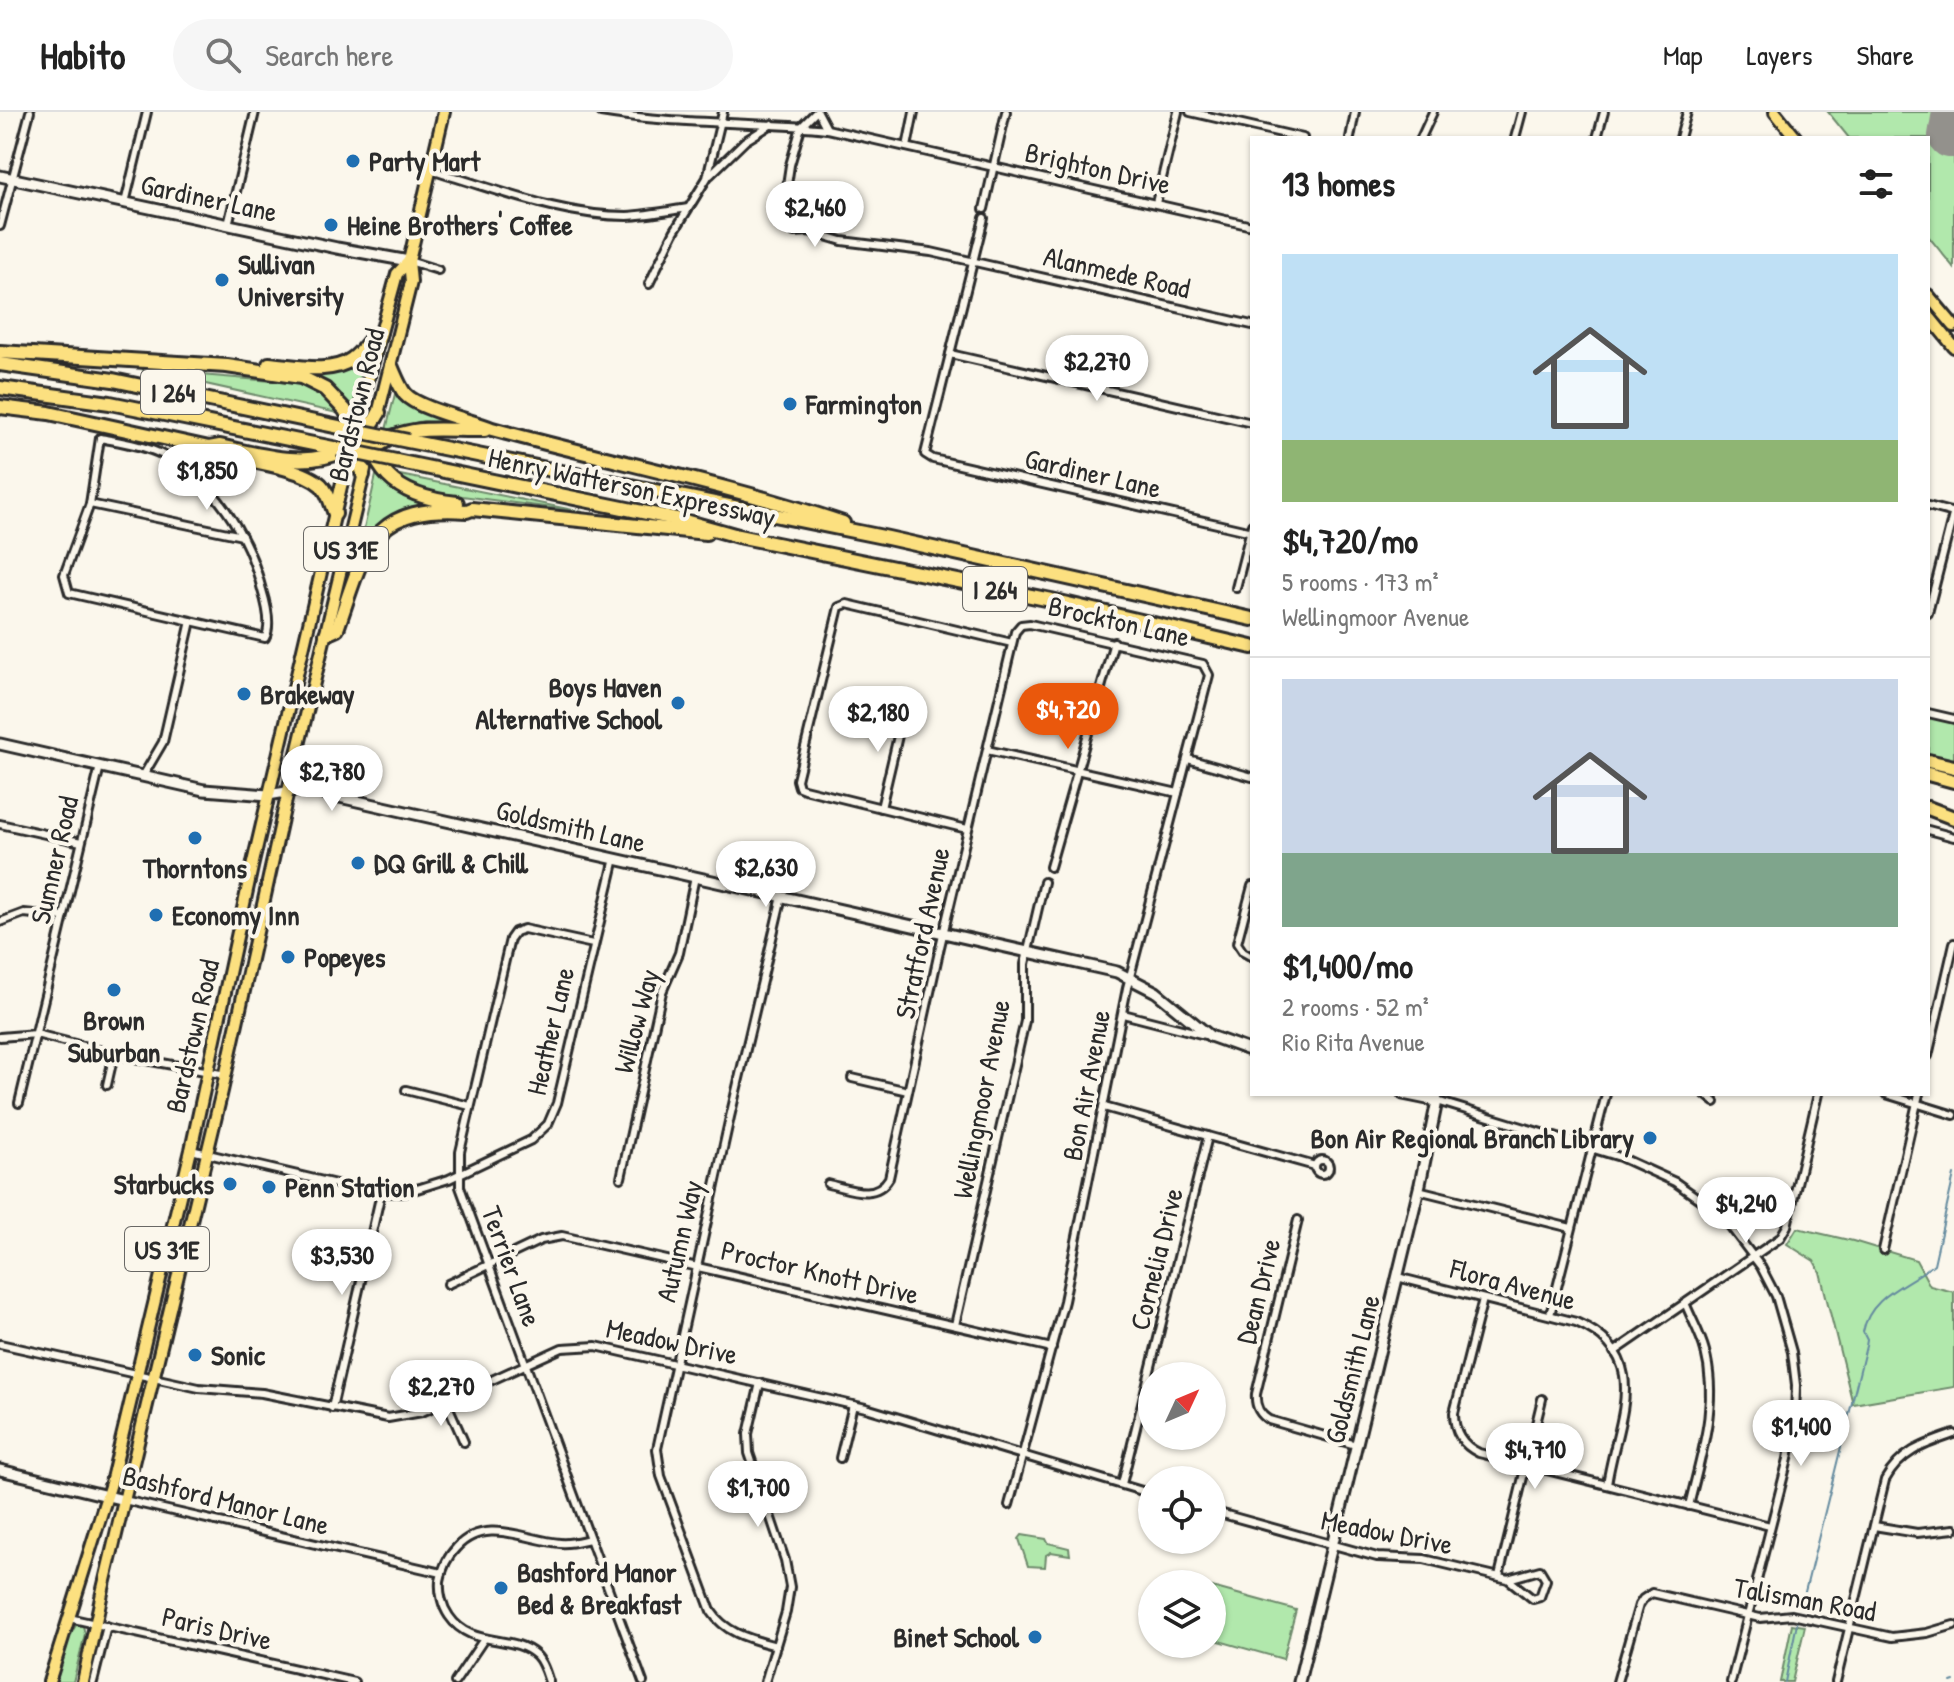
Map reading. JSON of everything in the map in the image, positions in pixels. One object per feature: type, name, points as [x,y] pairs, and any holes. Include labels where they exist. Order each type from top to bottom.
[{"type":"highway","points":[[227,366],[234,362],[337,366],[357,356],[369,339],[380,332]]},
{"type":"highway","points":[[0,352],[227,366],[283,374],[314,382],[335,397],[345,410],[352,438],[392,481],[422,498],[461,504],[472,509],[738,536]]},
{"type":"highway","name":"Henry Watterson Expressway","points":[[0,364],[113,380],[352,438],[396,461],[1051,600],[1250,647]]},
{"type":"highway","points":[[391,366],[400,386],[412,400],[492,429],[789,504],[888,538]]},
{"type":"highway","name":"Henry Watterson Expressway","points":[[0,388],[352,438],[408,441],[888,538],[1250,619]]},
{"type":"highway","points":[[0,407],[49,413],[209,448],[218,454],[289,471],[313,480],[326,492],[335,514]]},
{"type":"highway","points":[[352,438],[361,407]]},
{"type":"highway","points":[[209,448],[220,446],[291,460],[336,453],[379,413]]},
{"type":"highway","points":[[345,472],[365,453],[394,435],[418,430],[492,429]]},
{"type":"highway","points":[[363,475],[365,453]]},
{"type":"highway","points":[[326,634],[337,629],[363,555],[383,530],[405,516],[421,511],[472,509]]},
{"type":"highway","points":[[1930,761],[1954,767]]},
{"type":"highway","points":[[1930,775],[1954,781]]},
{"type":"highway","points":[[1930,806],[1954,810]]},
{"type":"highway","points":[[1930,807],[1954,818]]},
{"type":"main road","name":"Bardstown Road","points":[[365,453],[379,413],[411,282],[409,261],[444,112]]},
{"type":"main road","points":[[1775,112],[1792,136]]},
{"type":"main road","name":"Bardstown Road","points":[[361,407],[397,274],[409,261]]},
{"type":"main road","points":[[1930,297],[1954,326]]},
{"type":"main road","points":[[1931,322],[1954,347]]},
{"type":"main road","name":"Bardstown Road","points":[[49,1682],[108,1494],[137,1375],[352,438]]},
{"type":"main road","name":"Bardstown Road","points":[[83,1682],[102,1624],[124,1500],[226,1075],[288,791],[363,475]]},
{"type":"main road","points":[[233,958],[250,966]]},
{"type":"street","points":[[0,226],[30,112]]},
{"type":"street","points":[[125,203],[147,112]]},
{"type":"street","points":[[228,225],[255,112]]},
{"type":"street","name":"Brighton Drive","points":[[601,112],[827,129],[1250,226]]},
{"type":"street","points":[[707,178],[723,112]]},
{"type":"street","points":[[809,231],[798,233],[790,230],[787,221],[788,178],[801,127],[817,112],[827,129]]},
{"type":"street","points":[[907,147],[914,112]]},
{"type":"street","points":[[984,209],[1006,112]]},
{"type":"street","points":[[1156,203],[1178,112]]},
{"type":"street","points":[[1190,112],[1294,136]]},
{"type":"street","points":[[1350,136],[1355,112]]},
{"type":"street","points":[[1422,136],[1433,112]]},
{"type":"street","points":[[1516,136],[1522,112]]},
{"type":"street","points":[[1598,136],[1604,112]]},
{"type":"street","points":[[1681,136],[1687,112]]},
{"type":"street","points":[[649,284],[707,178],[745,141],[773,124]]},
{"type":"street","points":[[430,170],[551,206],[584,212],[625,216],[688,208]]},
{"type":"street","name":"Gardiner Lane","points":[[0,176],[409,261]]},
{"type":"street","points":[[789,209],[809,231]]},
{"type":"street","points":[[984,218],[950,354],[1250,423]]},
{"type":"street","name":"Alanmede Road","points":[[809,231],[842,241],[900,247],[973,261],[1250,325]]},
{"type":"street","points":[[409,261],[438,270]]},
{"type":"street","name":"Gardiner Lane","points":[[950,354],[925,454],[933,459],[1250,530]]},
{"type":"street","points":[[100,438],[135,445],[169,458],[209,491],[242,536],[259,578],[268,633],[265,638],[69,593],[64,575],[90,504],[100,438]]},
{"type":"street","points":[[90,504],[242,536]]},
{"type":"street","points":[[1930,506],[1954,512],[1930,604]]},
{"type":"street","points":[[1236,588],[1250,534]]},
{"type":"street","points":[[967,829],[804,789],[797,784],[839,607],[847,604],[1012,643]]},
{"type":"street","points":[[143,776],[163,742],[191,621]]},
{"type":"street","name":"Brockton Lane","points":[[1015,632],[1021,625],[1030,624],[1114,642],[1198,661],[1207,668],[1209,675]]},
{"type":"street","name":"Stratford Avenue","points":[[828,1184],[868,1192],[884,1186],[893,1166],[943,933],[1015,632]]},
{"type":"street","points":[[1050,867],[1114,642]]},
{"type":"street","name":"Bon Air Avenue","points":[[1009,1505],[1052,1348],[1130,977],[1209,675]]},
{"type":"street","points":[[881,808],[905,706]]},
{"type":"street","points":[[1930,713],[1954,719]]},
{"type":"street","name":"Goldsmith Lane","points":[[0,744],[204,790],[268,795],[304,789],[1117,972],[1156,992],[1210,1036],[1250,1050]]},
{"type":"street","points":[[987,750],[1178,793]]},
{"type":"street","points":[[1188,759],[1250,776]]},
{"type":"street","name":"Sumner Road","points":[[19,1103],[100,766]]},
{"type":"street","points":[[0,824],[81,842]]},
{"type":"street","points":[[1930,831],[1954,837]]},
{"type":"street","name":"Heather Lane","points":[[191,1150],[381,1193],[415,1192],[531,1140],[552,1118],[615,858]]},
{"type":"street","name":"Willow Way","points":[[621,1178],[662,992],[679,953],[695,877]]},
{"type":"street","name":"Wellingmoor Avenue","points":[[955,1325],[1025,1021],[1024,969],[1044,882]]},
{"type":"street","points":[[1250,894],[1237,943],[1250,956]]},
{"type":"street","name":"Autumn Way","points":[[776,1646],[733,1632],[716,1617],[708,1604],[664,1487],[658,1464],[658,1438],[782,896]]},
{"type":"street","points":[[0,922],[24,913],[63,917]]},
{"type":"street","name":"Terrier Lane","points":[[593,944],[524,929],[512,935],[470,1106],[460,1152],[459,1174],[463,1200],[643,1682]]},
{"type":"street","points":[[1930,1047],[1954,943]]},
{"type":"street","points":[[1123,1014],[1210,1036]]},
{"type":"street","points":[[0,1037],[36,1034],[114,1054],[226,1075]]},
{"type":"street","points":[[107,1085],[114,1054]]},
{"type":"street","points":[[852,1078],[908,1091]]},
{"type":"street","points":[[406,1090],[470,1106]]},
{"type":"street","points":[[1550,1315],[1605,1096]]},
{"type":"street","points":[[1708,1096],[1715,1102]]},
{"type":"street","points":[[1607,1485],[1627,1395],[1623,1372],[1614,1352],[1776,1243],[1785,1230],[1818,1096]]},
{"type":"street","points":[[1893,1096],[1954,1115]]},
{"type":"street","points":[[1883,1250],[1919,1096]]},
{"type":"street","points":[[1438,1098],[1640,1164],[1687,1189],[1720,1216],[1754,1258],[1776,1296],[1786,1324],[1796,1385],[1793,1434],[1731,1682]]},
{"type":"street","name":"Goldsmith Lane","points":[[1299,1682],[1438,1098]]},
{"type":"street","points":[[1104,1107],[1315,1166]]},
{"type":"street","name":"Cornelia Drive","points":[[1122,1484],[1208,1136]]},
{"type":"street","points":[[1418,1190],[1571,1228]]},
{"type":"street","points":[[332,1408],[381,1193]]},
{"type":"street","name":"Dean Drive","points":[[1298,1220],[1256,1404],[1269,1420],[1356,1445]]},
{"type":"street","name":"Proctor Knott Drive","points":[[448,1284],[546,1238],[562,1236],[1052,1348]]},
{"type":"street","name":"Flora Avenue","points":[[1397,1277],[1576,1322],[1592,1330],[1614,1352]]},
{"type":"street","points":[[1483,1299],[1455,1407],[1454,1425],[1462,1442],[1472,1450],[1770,1526]]},
{"type":"street","points":[[1686,1305],[1704,1348],[1711,1389],[1707,1430],[1689,1506]]},
{"type":"street","name":"Meadow Drive","points":[[0,1344],[199,1388],[284,1397],[388,1418],[414,1415],[562,1348],[596,1346],[853,1405],[1138,1489]]},
{"type":"street","points":[[760,1383],[748,1434],[749,1453],[789,1576],[788,1604],[765,1682]]},
{"type":"street","points":[[1499,1576],[1542,1399]]},
{"type":"street","points":[[446,1401],[464,1442]]},
{"type":"street","points":[[840,1458],[853,1405]]},
{"type":"street","points":[[1836,1682],[1882,1487],[1894,1465],[1912,1450],[1954,1434]]},
{"type":"street","name":"Bashford Manor Lane","points":[[0,1470],[442,1573]]},
{"type":"street","name":"Meadow Drive","points":[[1226,1515],[1332,1547],[1377,1557],[1424,1559],[1499,1576],[1508,1579],[1529,1597],[1537,1599],[1543,1593],[1546,1580],[1540,1570],[1508,1579]]},
{"type":"street","points":[[1874,1526],[1917,1533],[1954,1529]]},
{"type":"street","points":[[549,1682],[543,1664],[532,1652],[464,1631],[449,1616],[441,1597],[442,1573],[454,1549],[479,1533],[501,1531],[564,1544],[590,1539]]},
{"type":"street","name":"Talisman Road","points":[[1617,1682],[1639,1605],[1648,1594],[1662,1594],[1760,1618],[1792,1615],[1892,1637],[1911,1636],[1954,1625]]},
{"type":"street","name":"Paris Drive","points":[[69,1618],[354,1682]]},
{"type":"street","points":[[93,1682],[102,1624]]},
{"type":"street","points":[[455,1682],[484,1639]]},
{"type":"green space","points":[[1828,112],[1935,112],[1941,120],[1940,134],[1954,136],[1954,268],[1930,238],[1930,136],[1847,136]]},
{"type":"green space","points":[[366,351],[352,410],[331,386],[302,372],[326,371]]},
{"type":"green space","points":[[142,370],[296,383],[325,398],[337,413]]},
{"type":"green space","points":[[396,390],[466,423],[423,421],[386,430]]},
{"type":"green space","points":[[377,471],[406,496],[444,506],[410,511],[357,560]]},
{"type":"green space","points":[[395,474],[583,512],[424,491],[409,485]]},
{"type":"green space","points":[[1930,717],[1954,723],[1954,761],[1930,755]]},
{"type":"green space","points":[[1797,1228],[1916,1260],[1930,1286],[1954,1292],[1954,1387],[1853,1404],[1820,1272],[1814,1261],[1787,1244]]},
{"type":"green space","points":[[1022,1535],[1046,1539],[1048,1543],[1069,1548],[1070,1555],[1051,1552],[1046,1555],[1045,1567],[1028,1566],[1019,1539]]},
{"type":"green space","points":[[1226,1591],[1296,1610],[1283,1659],[1226,1643]]},
{"type":"green space","points":[[1792,1624],[1805,1626],[1792,1682],[1780,1682]]},
{"type":"green space","points":[[76,1625],[83,1626],[85,1634],[73,1682],[56,1682],[69,1637]]},
{"type":"waterway","points":[[1801,1608],[1866,1346],[1863,1332],[1867,1319],[1881,1300],[1934,1264],[1954,1175]]},
{"type":"waterway","points":[[1785,1682],[1797,1623]]},
{"type":"runway","points":[[1950,136],[1954,112]]},
{"type":"place","name":"Party Mart","points":[[353,161]]},
{"type":"place","name":"Heine Brothers' Coffee","points":[[331,225]]},
{"type":"place","name":"Sullivan University","points":[[222,280]]},
{"type":"place","name":"Farmington","points":[[790,404]]},
{"type":"place","name":"Brakeway","points":[[244,694]]},
{"type":"place","name":"Boys Haven Alternative School","points":[[678,703]]},
{"type":"place","name":"Thorntons","points":[[195,838]]},
{"type":"place","name":"DQ Grill & Chill","points":[[358,863]]},
{"type":"place","name":"Economy Inn","points":[[156,915]]},
{"type":"place","name":"Popeyes","points":[[288,957]]},
{"type":"place","name":"Brown Suburban","points":[[114,990]]},
{"type":"place","name":"Bon Air Regional Branch Library","points":[[1650,1138]]},
{"type":"place","name":"Starbucks","points":[[230,1184]]},
{"type":"place","name":"Penn Station","points":[[269,1187]]},
{"type":"place","name":"Sonic","points":[[195,1355]]},
{"type":"place","name":"Bashford Manor Bed & Breakfast","points":[[501,1588]]},
{"type":"place","name":"Binet School","points":[[1035,1637]]}]
